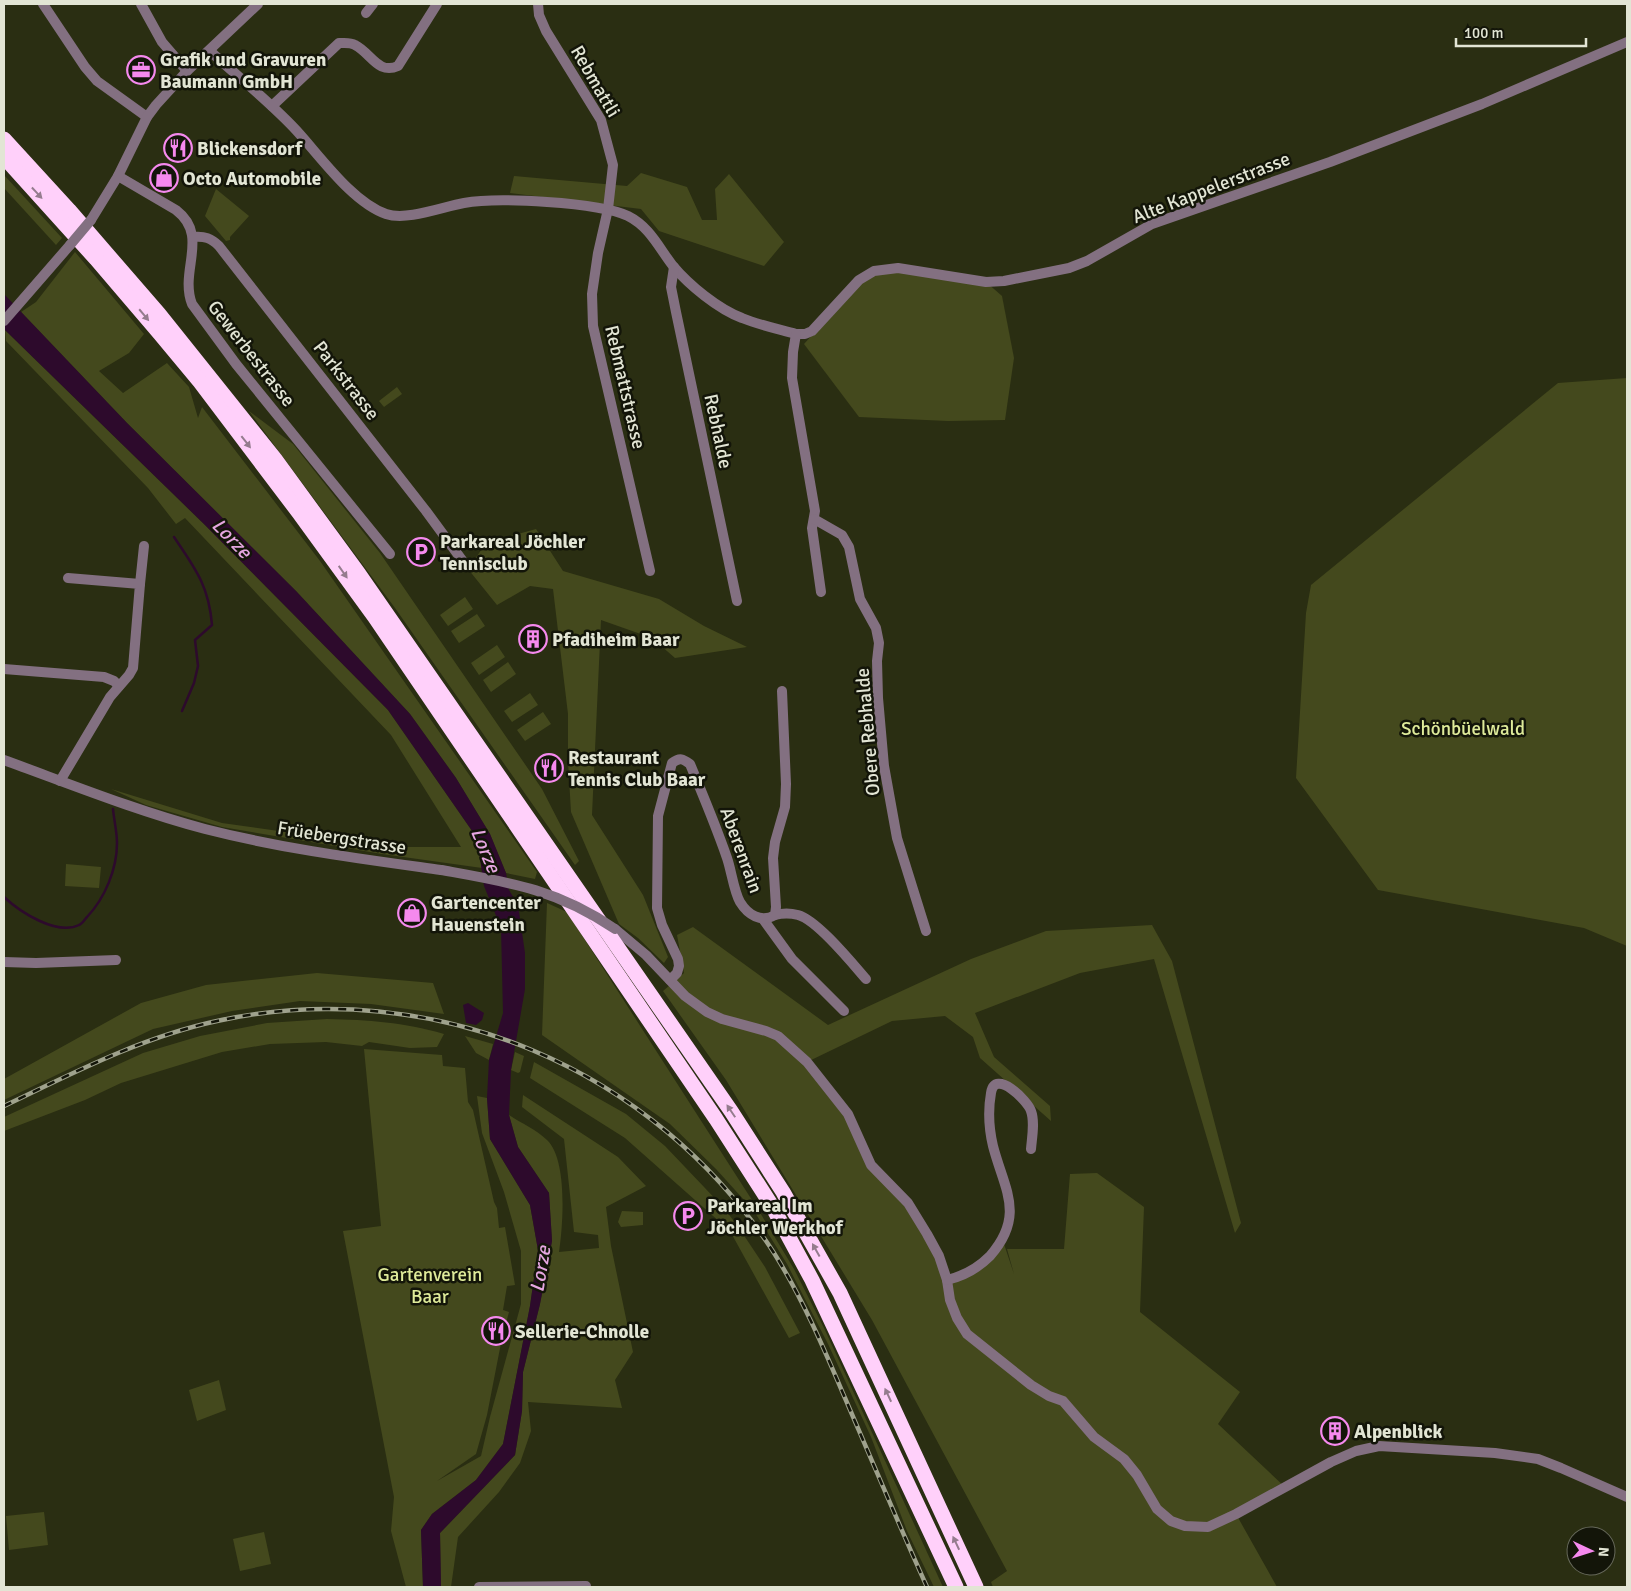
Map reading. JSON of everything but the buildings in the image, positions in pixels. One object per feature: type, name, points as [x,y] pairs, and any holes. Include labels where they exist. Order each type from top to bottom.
[{"type":"highway","points":[[4,139],[69,210],[159,314],[286,475],[359,574],[740,1124],[787,1198],[840,1293],[976,1587]]},
{"type":"highway","points":[[4,157],[84,246],[200,382],[299,513],[379,624],[721,1126],[772,1206],[812,1280],[956,1587]]},
{"type":"street","points":[[43,4],[97,82],[148,117]]},
{"type":"street","points":[[141,4],[162,42],[187,71]]},
{"type":"street","points":[[4,321],[91,220],[118,176],[156,105],[187,71],[258,4]]},
{"type":"street","points":[[366,13],[373,4]]},
{"type":"street","points":[[272,106],[339,43],[354,44],[383,68],[392,69],[398,66],[437,4]]},
{"type":"street","name":"Rebmattli","points":[[538,4],[539,16],[546,31],[601,120],[613,165],[608,209]]},
{"type":"street","name":"Alte Kappelerstrasse","points":[[796,334],[805,334],[812,331],[859,280],[874,271],[898,268],[986,282],[1004,281],[1070,268],[1087,261],[1152,224],[1330,162],[1482,104],[1627,42]]},
{"type":"street","points":[[210,51],[272,106],[348,188],[367,203],[386,214],[404,216],[480,201],[556,203],[608,209],[628,216],[643,226],[655,239],[674,266],[696,288],[725,311],[742,319],[796,334],[792,378],[815,511],[812,528],[821,592]]},
{"type":"street","points":[[118,176],[184,216],[191,226],[193,237]]},
{"type":"street","name":"Rebmattstrasse","points":[[608,209],[598,253],[592,294],[593,326],[650,571]]},
{"type":"street","name":"Parkstrasse","points":[[193,237],[204,236],[212,239],[219,246],[426,511],[462,560]]},
{"type":"street","name":"Gewerbestrasse","points":[[193,237],[188,285],[192,304],[236,364],[390,554]]},
{"type":"street","name":"Rebhalde","points":[[674,266],[673,295],[705,444],[718,519],[737,601]]},
{"type":"street","name":"Obere Rebhalde","points":[[814,519],[842,535],[848,547],[860,599],[876,628],[879,642],[877,661],[878,698],[884,766],[897,838],[926,931]]},
{"type":"street","points":[[60,781],[110,697],[133,668],[144,546]]},
{"type":"street","points":[[68,578],[140,584]]},
{"type":"street","points":[[4,669],[104,677],[114,681],[119,686]]},
{"type":"street","name":"Aberenrain","points":[[670,980],[677,973],[678,959],[662,925],[657,908],[658,816],[672,763],[677,759],[684,759],[690,764],[726,856],[740,901],[749,912],[759,919],[767,920],[775,915],[773,858],[775,842],[785,807],[786,784],[782,691]]},
{"type":"street","name":"Früebergstrasse","points":[[4,760],[152,813],[189,825],[241,838],[295,849],[441,870],[529,887],[574,904],[615,929],[646,955],[684,996],[707,1012],[722,1019],[778,1036],[807,1062],[848,1114],[871,1165],[908,1203],[939,1256],[948,1280],[950,1300],[957,1318],[967,1334],[1031,1385],[1049,1396],[1063,1401],[1094,1437],[1124,1459],[1137,1475],[1157,1509],[1171,1521],[1185,1526],[1208,1527],[1356,1450],[1379,1446],[1494,1453],[1538,1459],[1627,1497]]},
{"type":"street","points":[[775,915],[784,913],[800,915],[813,923],[866,979]]},
{"type":"street","points":[[763,919],[792,959],[844,1011]]},
{"type":"street","points":[[4,962],[36,963],[116,960]]},
{"type":"street","points":[[948,1280],[959,1278],[984,1262],[995,1250],[1006,1229],[1010,1200],[989,1129],[991,1091],[996,1085],[1007,1085],[1030,1107],[1032,1118],[1031,1149]]},
{"type":"street","points":[[479,1587],[586,1586]]},
{"type":"green space","points":[[641,173],[687,187],[702,220],[717,220],[715,189],[729,174],[784,242],[764,266],[659,231],[641,209],[510,193],[514,176],[627,186]]},
{"type":"green space","points":[[4,175],[62,238],[56,245],[4,188]]},
{"type":"green space","points":[[216,189],[249,216],[230,237],[230,240],[226,241],[205,216]]},
{"type":"green space","points":[[75,252],[144,334],[129,353],[99,371],[123,393],[167,363],[189,387],[198,418],[202,407],[320,561],[537,872],[535,879],[506,873],[490,834],[456,778],[410,714],[296,591],[127,423],[21,312],[36,302]]},
{"type":"green space","points":[[873,268],[986,282],[1002,296],[1014,358],[1005,420],[948,421],[859,417],[804,344]]},
{"type":"green space","points":[[5,330],[205,525],[388,710],[477,838],[482,868],[382,854],[222,827],[146,805],[111,789],[222,823],[392,847],[461,847],[391,735],[185,518],[176,524],[148,488],[6,341]]},
{"type":"green space","name":"Schönbüelwald","points":[[1627,378],[1627,946],[1584,928],[1378,890],[1296,778],[1306,613],[1311,585],[1558,383]]},
{"type":"green space","points":[[397,387],[402,394],[384,407],[379,401]]},
{"type":"green space","points":[[249,411],[293,444],[380,553],[542,789],[579,861],[575,865],[395,608]]},
{"type":"green space","points":[[536,529],[563,571],[659,599],[704,626],[747,647],[675,658],[652,638],[601,620],[592,815],[643,895],[668,957],[664,963],[638,938],[619,924],[571,812],[568,714],[553,589],[530,586],[497,605],[468,569],[486,543]]},
{"type":"green space","points":[[465,597],[473,609],[448,626],[440,615]]},
{"type":"green space","points":[[477,614],[485,626],[459,643],[451,631]]},
{"type":"green space","points":[[497,645],[505,657],[479,675],[471,663]]},
{"type":"green space","points":[[508,662],[516,674],[491,692],[483,680]]},
{"type":"green space","points":[[530,693],[538,705],[512,722],[504,711]]},
{"type":"green space","points":[[543,712],[551,724],[525,741],[517,730]]},
{"type":"green space","points":[[66,864],[101,867],[99,888],[65,886]]},
{"type":"green space","points":[[547,903],[567,912],[759,1211],[794,1269],[824,1328],[943,1587],[934,1587],[907,1531],[871,1437],[828,1344],[787,1264],[754,1211],[716,1169],[670,1124],[542,1035]]},
{"type":"green space","points":[[1152,925],[1172,961],[1241,1223],[1235,1233],[1154,959],[1080,973],[975,1013],[994,1057],[1050,1106],[1051,1121],[980,1058],[973,1037],[945,1016],[892,1021],[807,1062],[837,1100],[862,1147],[899,1192],[948,1279],[973,1270],[1002,1238],[1014,1274],[1007,1249],[1064,1249],[1070,1174],[1097,1173],[1144,1207],[1140,1312],[1240,1392],[1218,1424],[1285,1487],[1236,1514],[1277,1587],[993,1587],[991,1582],[1007,1571],[872,1320],[726,1080],[663,991],[684,973],[677,935],[693,927],[828,1025],[971,959],[1046,931]]},
{"type":"green space","points":[[317,973],[433,983],[444,1014],[371,1004],[300,1001],[232,1011],[153,1029],[4,1100],[4,1079],[141,1003],[206,985]]},
{"type":"green space","points":[[327,1019],[386,1022],[444,1034],[437,1047],[410,1048],[369,1042],[362,1046],[326,1042],[270,1044],[222,1052],[121,1083],[85,1100],[4,1131],[4,1117],[143,1053],[200,1036],[267,1023]]},
{"type":"green space","points":[[465,1036],[493,1044],[489,1060],[476,1053]]},
{"type":"green space","name":"Gartenverein Baar","points":[[364,1049],[442,1055],[443,1066],[465,1068],[468,1102],[473,1110],[497,1208],[499,1228],[505,1227],[515,1285],[507,1286],[503,1310],[509,1312],[487,1415],[476,1454],[437,1481],[481,1456],[521,1304],[521,1251],[504,1192],[482,1133],[477,1096],[487,1098],[490,1139],[530,1205],[538,1250],[530,1306],[503,1444],[476,1480],[432,1514],[421,1530],[423,1587],[406,1587],[391,1531],[394,1497],[343,1231],[381,1226]]},
{"type":"green space","points":[[515,1052],[524,1056],[520,1072],[518,1073],[511,1070]]},
{"type":"green space","points":[[534,1062],[626,1114],[665,1146],[724,1208],[739,1228],[765,1267],[800,1333],[789,1338],[730,1231],[625,1138],[530,1078]]},
{"type":"green space","points":[[523,1095],[618,1157],[646,1186],[606,1207],[611,1246],[633,1352],[615,1380],[622,1408],[528,1402],[531,1431],[520,1463],[499,1492],[458,1537],[451,1587],[441,1587],[440,1533],[515,1455],[522,1411],[523,1372],[540,1304],[552,1241],[549,1193],[518,1147],[509,1115],[543,1136],[554,1149],[561,1177],[562,1194],[562,1226],[559,1252],[599,1248],[598,1235],[574,1232],[564,1139],[522,1107]]},
{"type":"green space","points":[[622,1211],[643,1212],[643,1225],[621,1227],[618,1222]]},
{"type":"green space","points":[[219,1380],[226,1410],[197,1421],[189,1390]]},
{"type":"green space","points":[[44,1512],[48,1545],[9,1550],[6,1516]]},
{"type":"green space","points":[[264,1532],[271,1564],[240,1571],[233,1539]]},
{"type":"water","name":"Lorze","points":[[4,294],[127,423],[296,591],[410,714],[456,778],[490,834],[506,873],[509,890],[518,905],[525,953],[525,989],[511,1070],[509,1115],[518,1147],[549,1193],[552,1241],[540,1304],[523,1372],[522,1411],[515,1455],[440,1533],[441,1587],[423,1587],[421,1530],[432,1514],[476,1480],[503,1444],[530,1306],[538,1250],[530,1205],[490,1139],[487,1098],[489,1060],[503,1013],[501,928],[484,886],[477,838],[388,710],[205,525],[4,329]]},
{"type":"water","points":[[468,1003],[484,1013],[482,1020],[476,1025],[466,1023],[463,1005]]},
{"type":"waterway","points":[[174,537],[200,578],[208,599],[212,625],[195,640],[198,666],[194,683],[182,711]]},
{"type":"waterway","points":[[4,897],[19,909],[50,925],[70,928],[81,924],[99,901],[109,883],[115,863],[117,835],[113,809]]},
{"type":"railway","points":[[4,1106],[108,1057],[162,1036],[217,1021],[298,1010],[378,1011],[457,1025],[532,1050],[602,1086],[667,1132],[725,1188],[774,1253],[804,1306],[821,1343],[927,1587]]},
{"type":"place","name":"Grafik und Gravuren Baumann GmbH","points":[[141,70]]},
{"type":"place","name":"Blickensdorf","points":[[178,148]]},
{"type":"place","name":"Octo Automobile","points":[[164,178]]},
{"type":"place","name":"Parkareal Jöchler Tennisclub","points":[[421,552]]},
{"type":"place","name":"Pfadiheim Baar","points":[[533,639]]},
{"type":"place","name":"Restaurant Tennis Club Baar","points":[[549,768]]},
{"type":"place","name":"Gartencenter Hauenstein","points":[[412,913]]},
{"type":"place","name":"Parkareal Im Jöchler Werkhof","points":[[688,1216]]},
{"type":"place","name":"Sellerie-Chnolle","points":[[496,1331]]},
{"type":"place","name":"Alpenblick","points":[[1335,1431]]}]
